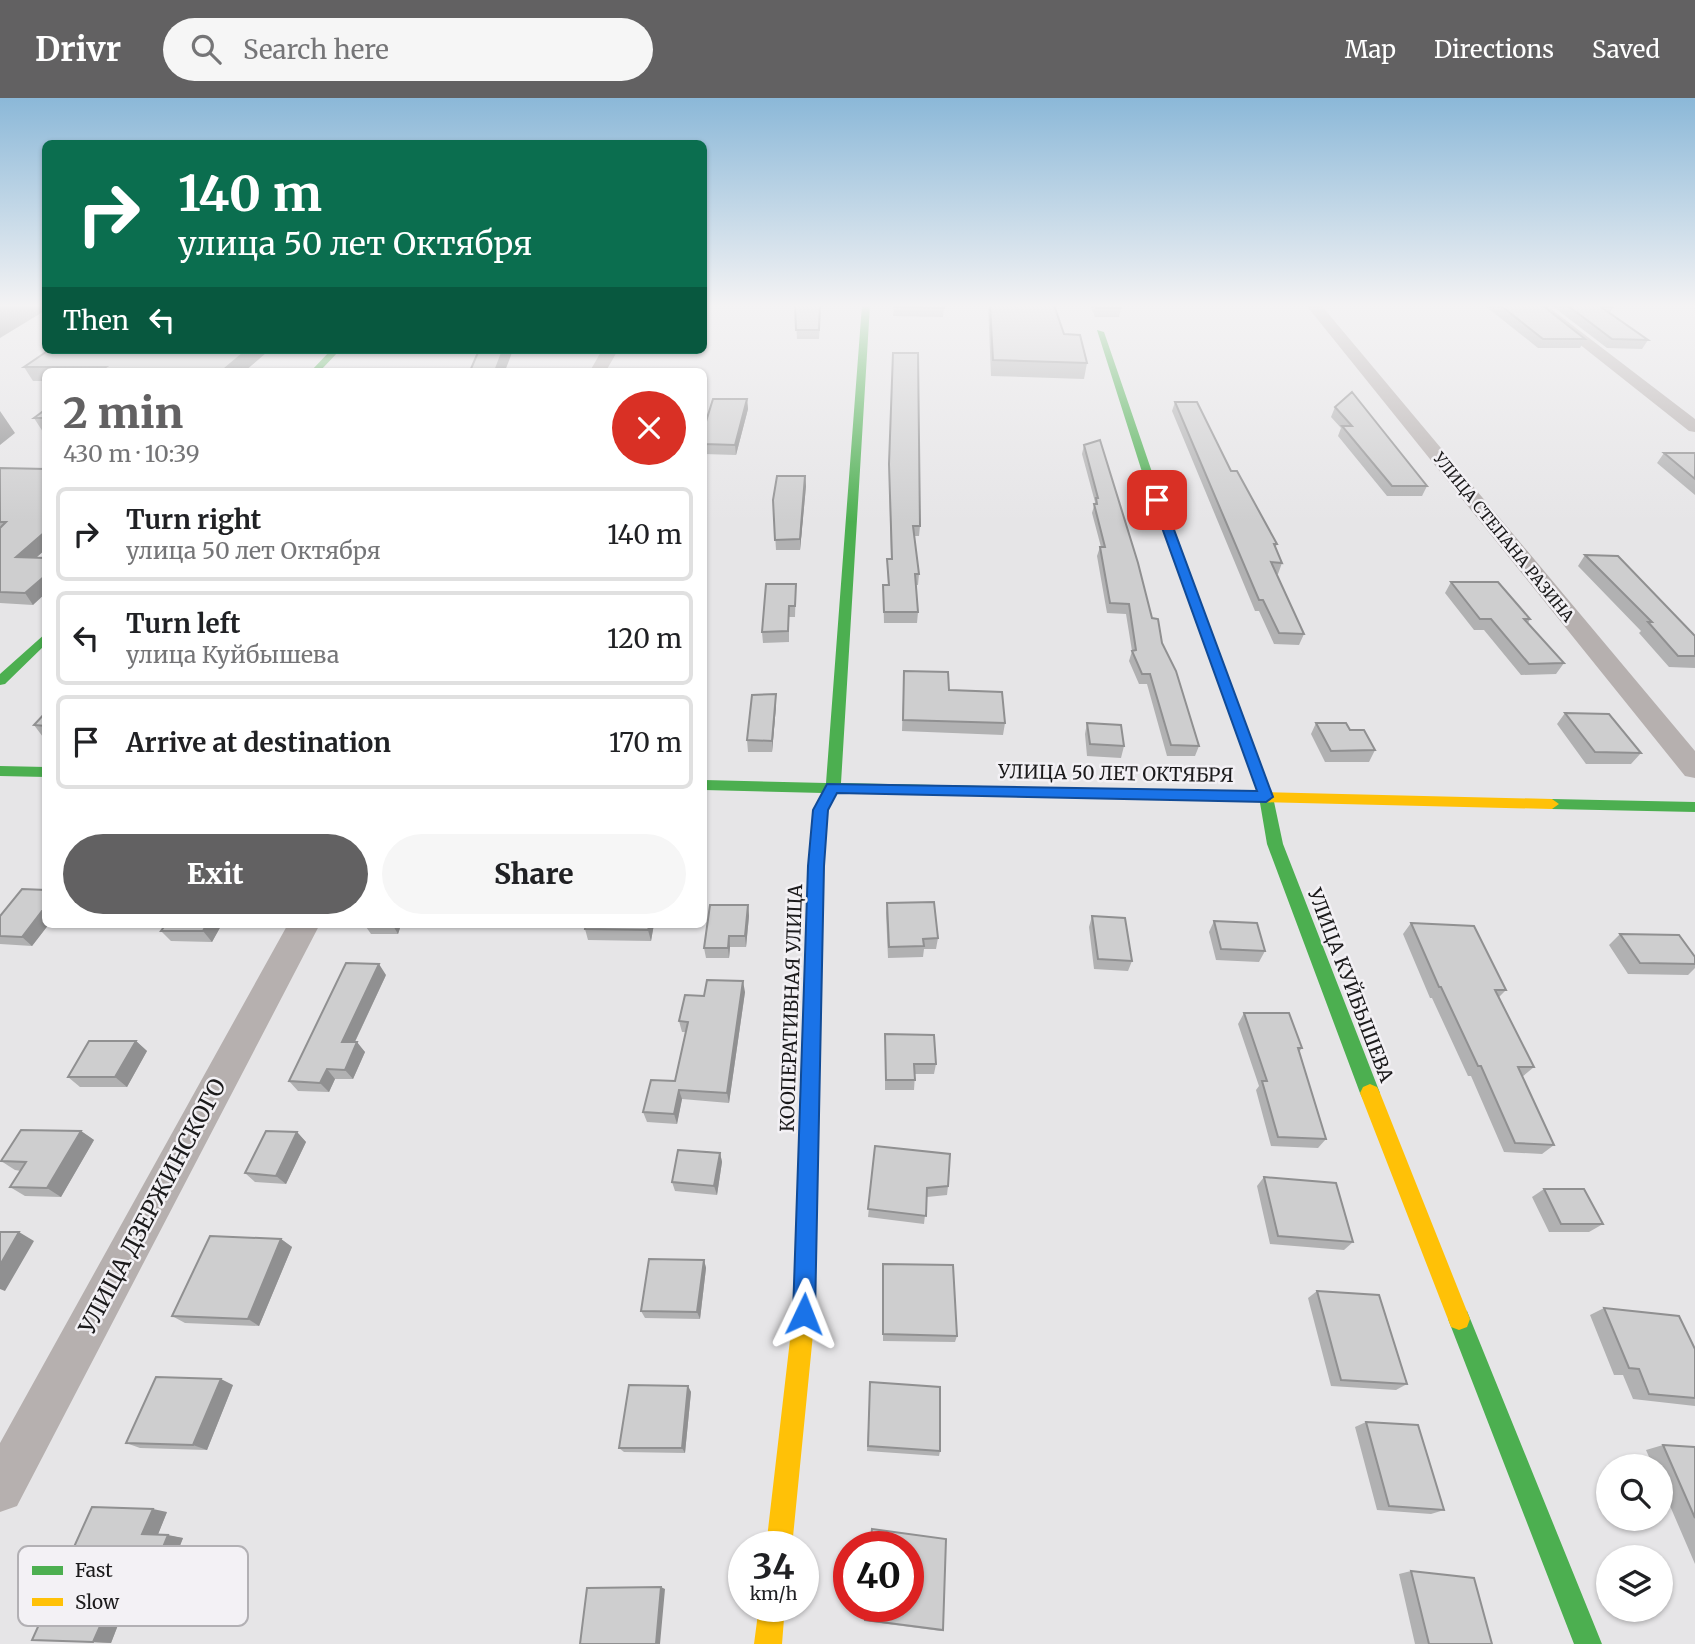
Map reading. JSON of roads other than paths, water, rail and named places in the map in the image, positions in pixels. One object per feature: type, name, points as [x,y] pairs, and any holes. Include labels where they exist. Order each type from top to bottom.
[{"type":"street","name":"КООПЕРАТИВНАЯ УЛИЦА","points":[[781,1531],[804,1314],[816,866],[820,810],[832,788],[861,377]]},
{"type":"street","name":"УЛИЦА КУЙБЫШЕВА","points":[[1115,377],[1148,475],[1266,797],[1279,857],[1418,1217],[1588,1644]]},
{"type":"street","name":"УЛИЦА СТЕПАНА РАЗИНА","points":[[1372,377],[1695,769]]},
{"type":"street","points":[[1630,377],[1695,427]]},
{"type":"street","points":[[0,681],[42,641]]},
{"type":"street","points":[[0,771],[42,772]]},
{"type":"street","name":"УЛИЦА 50 ЛЕТ ОКТЯБРЯ","points":[[707,786],[1695,807]]},
{"type":"street","name":"УЛИЦА ДЗЕРЖИНСКОГО","points":[[0,1489],[302,928]]},
{"type":"street","points":[[768,1644],[770,1622]]}]
